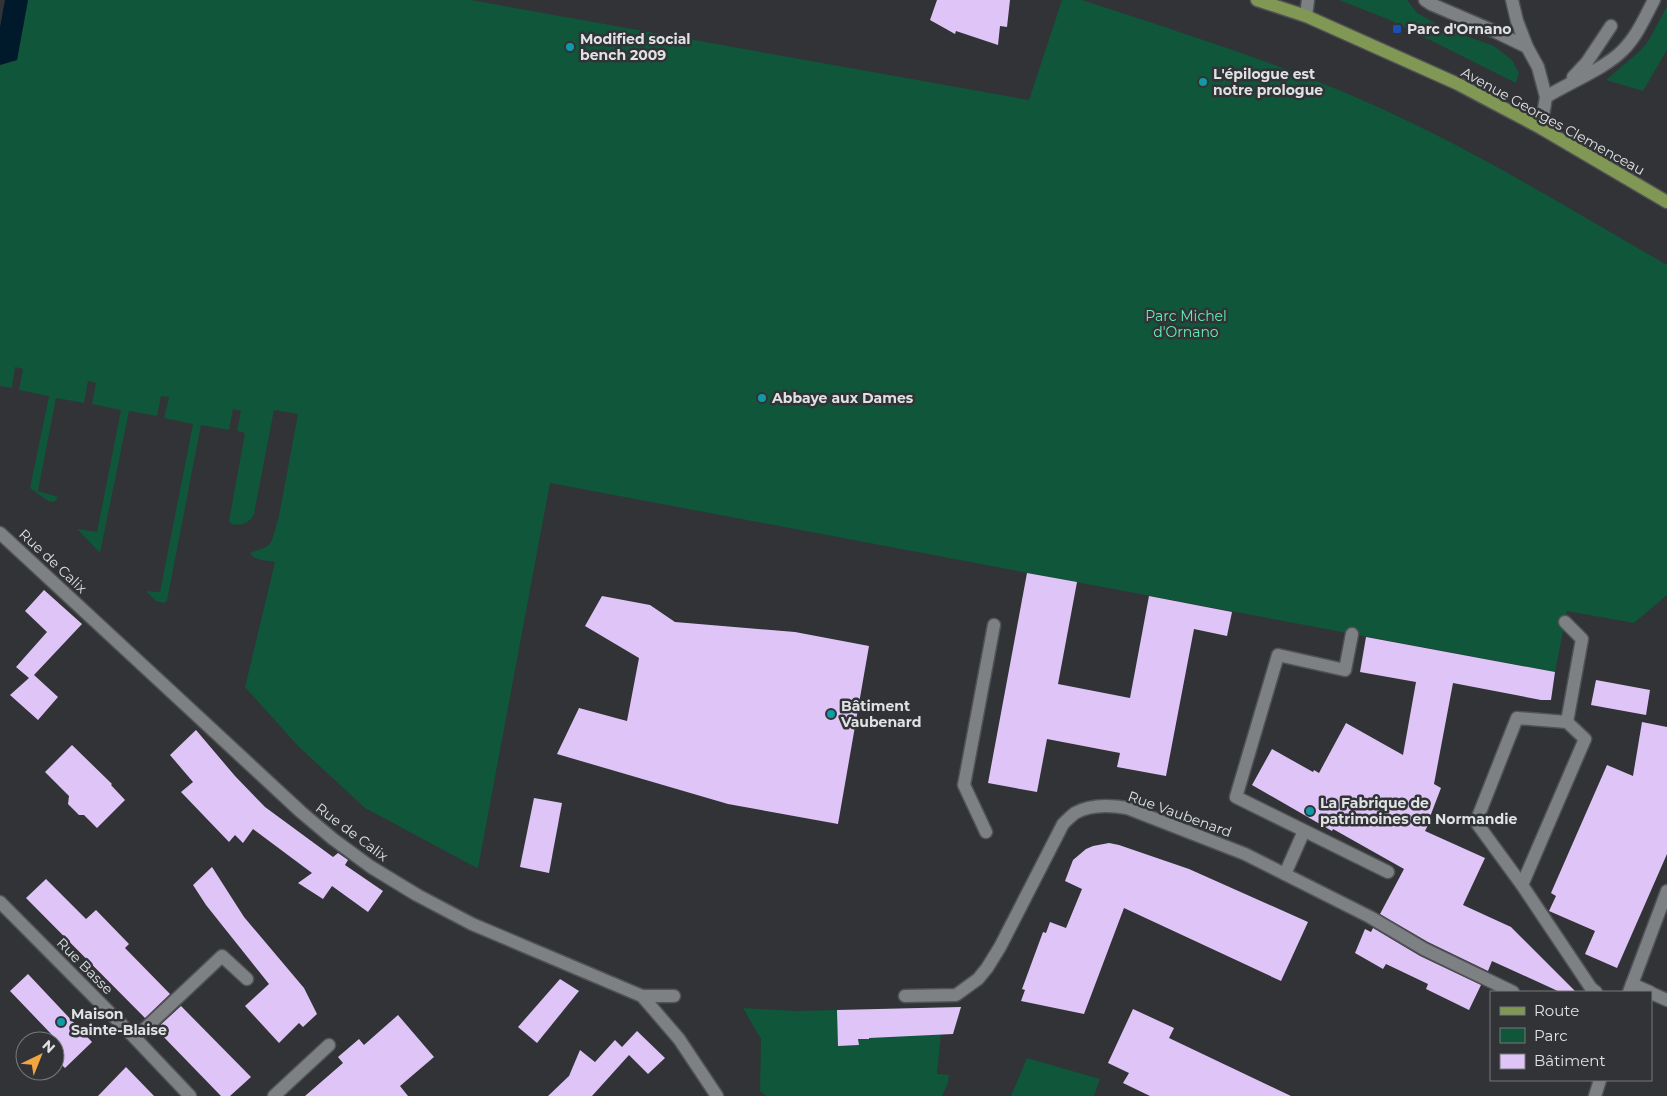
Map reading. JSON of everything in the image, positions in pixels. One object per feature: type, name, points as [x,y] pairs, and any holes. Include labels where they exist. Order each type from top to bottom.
[{"type":"main road","name":"Avenue Georges Clemenceau","points":[[1257,0],[1306,16],[1458,84],[1542,128],[1667,202]]},
{"type":"street","points":[[1306,16],[1308,0]]},
{"type":"street","points":[[1425,0],[1527,47]]},
{"type":"street","points":[[1512,0],[1517,21],[1527,47],[1538,67],[1546,97],[1542,128]]},
{"type":"street","points":[[1546,97],[1612,60],[1624,49],[1639,29],[1654,0]]},
{"type":"street","points":[[1566,85],[1587,62],[1611,26]]},
{"type":"street","name":"Rue de Calix","points":[[0,533],[301,812],[333,839],[371,867],[417,895],[472,924],[642,996],[679,1039],[717,1096]]},
{"type":"street","points":[[1565,622],[1582,639],[1566,722]]},
{"type":"street","points":[[986,832],[964,785],[994,625]]},
{"type":"street","points":[[1352,634],[1345,670],[1278,655],[1236,797],[1388,872]]},
{"type":"street","points":[[1522,885],[1585,739],[1566,722],[1517,718],[1476,822],[1595,991]]},
{"type":"street","name":"Rue Vaubenard","points":[[905,996],[956,995],[978,979],[1000,947],[1063,824],[1075,813],[1110,805],[1127,808],[1245,854],[1370,917],[1424,948],[1511,991]]},
{"type":"street","points":[[1285,874],[1304,830]]},
{"type":"street","points":[[1645,991],[1630,988],[1667,891]]},
{"type":"street","name":"Rue Basse","points":[[0,902],[190,1096]]},
{"type":"street","points":[[135,1038],[222,956],[247,979]]},
{"type":"street","points":[[1652,993],[1667,1000]]},
{"type":"street","points":[[642,996],[674,996]]},
{"type":"street","points":[[274,1096],[329,1044]]},
{"type":"street","points":[[1595,1096],[1600,1081]]},
{"type":"green space","name":"Parc Michel d'Ornano","points":[[28,0],[471,0],[1029,100],[1062,0],[1082,0],[1264,61],[1371,104],[1447,140],[1521,180],[1667,265],[1667,595],[1634,623],[1567,611],[1555,672],[550,483],[478,868],[475,867],[365,808],[298,746],[245,687],[275,562],[257,559],[250,553],[264,548],[272,540],[279,516],[298,414],[274,410],[254,514],[250,520],[238,525],[231,524],[229,521],[245,433],[237,431],[241,411],[233,409],[229,430],[201,425],[167,601],[164,603],[156,601],[146,591],[160,592],[193,424],[164,418],[169,397],[161,396],[157,416],[129,411],[100,553],[77,529],[97,532],[121,410],[92,404],[96,383],[88,381],[84,403],[56,398],[38,491],[58,497],[54,502],[48,501],[30,488],[49,396],[19,390],[23,369],[15,367],[12,388],[0,386],[0,65],[17,60]]},
{"type":"green space","points":[[1339,0],[1407,0],[1417,13],[1444,28],[1494,46],[1512,60],[1519,73],[1516,83],[1390,20]]},
{"type":"green space","points":[[1667,6],[1667,50],[1643,91],[1606,80],[1640,51],[1649,40]]},
{"type":"green space","points":[[743,1008],[795,1011],[837,1010],[838,1046],[858,1045],[858,1039],[868,1039],[869,1037],[941,1034],[937,1074],[949,1075],[948,1083],[942,1096],[766,1096],[760,1091],[761,1039]]},
{"type":"green space","points":[[1027,1058],[1100,1079],[1094,1096],[1011,1096]]},
{"type":"water","points":[[5,0],[28,0],[17,60],[0,65],[0,27]]},
{"type":"building","points":[[937,0],[1010,0],[1007,27],[1000,26],[998,45],[956,31],[955,34],[930,20]]},
{"type":"building","points":[[1027,573],[1077,582],[1058,684],[1130,698],[1149,596],[1232,612],[1227,636],[1194,629],[1166,776],[1117,767],[1120,753],[1047,739],[1037,792],[988,783]]},
{"type":"building","points":[[44,590],[82,624],[34,675],[58,697],[38,720],[10,695],[29,678],[16,667],[47,632],[25,611]]},
{"type":"building","name":"Bâtiment Vaubenard","points":[[602,596],[650,605],[675,622],[795,632],[869,646],[838,824],[728,804],[557,754],[579,708],[627,721],[639,658],[585,626]]},
{"type":"building","points":[[1366,637],[1555,672],[1551,700],[1541,700],[1453,683],[1434,784],[1441,788],[1425,831],[1485,858],[1463,905],[1511,927],[1575,991],[1558,991],[1492,961],[1488,971],[1428,942],[1380,914],[1404,869],[1333,829],[1332,831],[1252,785],[1272,749],[1313,772],[1314,770],[1319,773],[1346,723],[1403,755],[1416,682],[1360,672]]},
{"type":"building","points":[[1596,680],[1650,690],[1646,715],[1591,705]]},
{"type":"building","points":[[1642,722],[1667,727],[1667,854],[1617,968],[1585,954],[1595,931],[1549,911],[1556,896],[1551,893],[1607,765],[1633,776]]},
{"type":"building","points":[[196,730],[235,776],[265,807],[333,857],[338,853],[348,860],[345,865],[383,891],[368,912],[332,886],[323,899],[298,883],[312,873],[253,829],[243,843],[235,835],[229,842],[181,792],[193,782],[170,755]]},
{"type":"building","points":[[72,745],[112,784],[125,800],[97,828],[84,815],[79,815],[68,804],[69,796],[45,772]]},
{"type":"building","points":[[534,798],[562,803],[549,873],[520,867]]},
{"type":"building","points":[[1109,843],[1189,869],[1308,922],[1281,981],[1124,908],[1084,1014],[1021,1001],[1025,990],[1022,989],[1043,932],[1046,933],[1050,922],[1066,928],[1082,889],[1065,881],[1073,860],[1086,849]]},
{"type":"building","points":[[212,867],[244,917],[304,988],[317,1014],[303,1027],[299,1023],[279,1043],[245,1006],[269,984],[206,905],[193,885]]},
{"type":"building","points":[[46,879],[86,919],[96,910],[129,944],[125,948],[170,994],[145,1018],[26,898]]},
{"type":"building","points":[[1373,928],[1420,956],[1481,985],[1469,1010],[1426,989],[1428,984],[1386,964],[1383,969],[1355,953],[1365,929],[1371,932]]},
{"type":"building","name":"Maison Sainte-Blaise","points":[[28,974],[92,1042],[65,1068],[65,1031],[48,1031],[10,991]]},
{"type":"building","points":[[560,979],[579,991],[537,1043],[518,1027]]},
{"type":"building","points":[[181,1006],[251,1077],[230,1096],[221,1096],[156,1029]]},
{"type":"building","points":[[961,1007],[953,1034],[858,1039],[859,1045],[838,1046],[837,1010]]},
{"type":"building","points":[[1133,1009],[1174,1028],[1169,1038],[1291,1096],[1150,1096],[1123,1083],[1129,1073],[1108,1063]]},
{"type":"building","points":[[398,1015],[434,1057],[400,1086],[408,1096],[305,1096],[343,1063],[338,1057],[359,1039],[364,1045]]},
{"type":"building","points":[[637,1031],[665,1058],[648,1074],[629,1055],[592,1096],[548,1096],[569,1076],[580,1050],[595,1062],[615,1040],[622,1047]]},
{"type":"building","points":[[126,1067],[154,1096],[98,1096]]},
{"type":"place","name":"Parc d'Ornano","points":[[1397,29]]},
{"type":"place","name":"Modified social bench 2009","points":[[570,47]]},
{"type":"place","name":"L'épilogue est notre prologue","points":[[1203,82]]},
{"type":"place","name":"Abbaye aux Dames","points":[[762,398]]},
{"type":"place","name":"Bâtiment Vaubenard","points":[[831,714]]},
{"type":"place","name":"La Fabrique de patrimoines en Normandie","points":[[1310,811]]},
{"type":"place","name":"Maison Sainte-Blaise","points":[[61,1022]]}]
